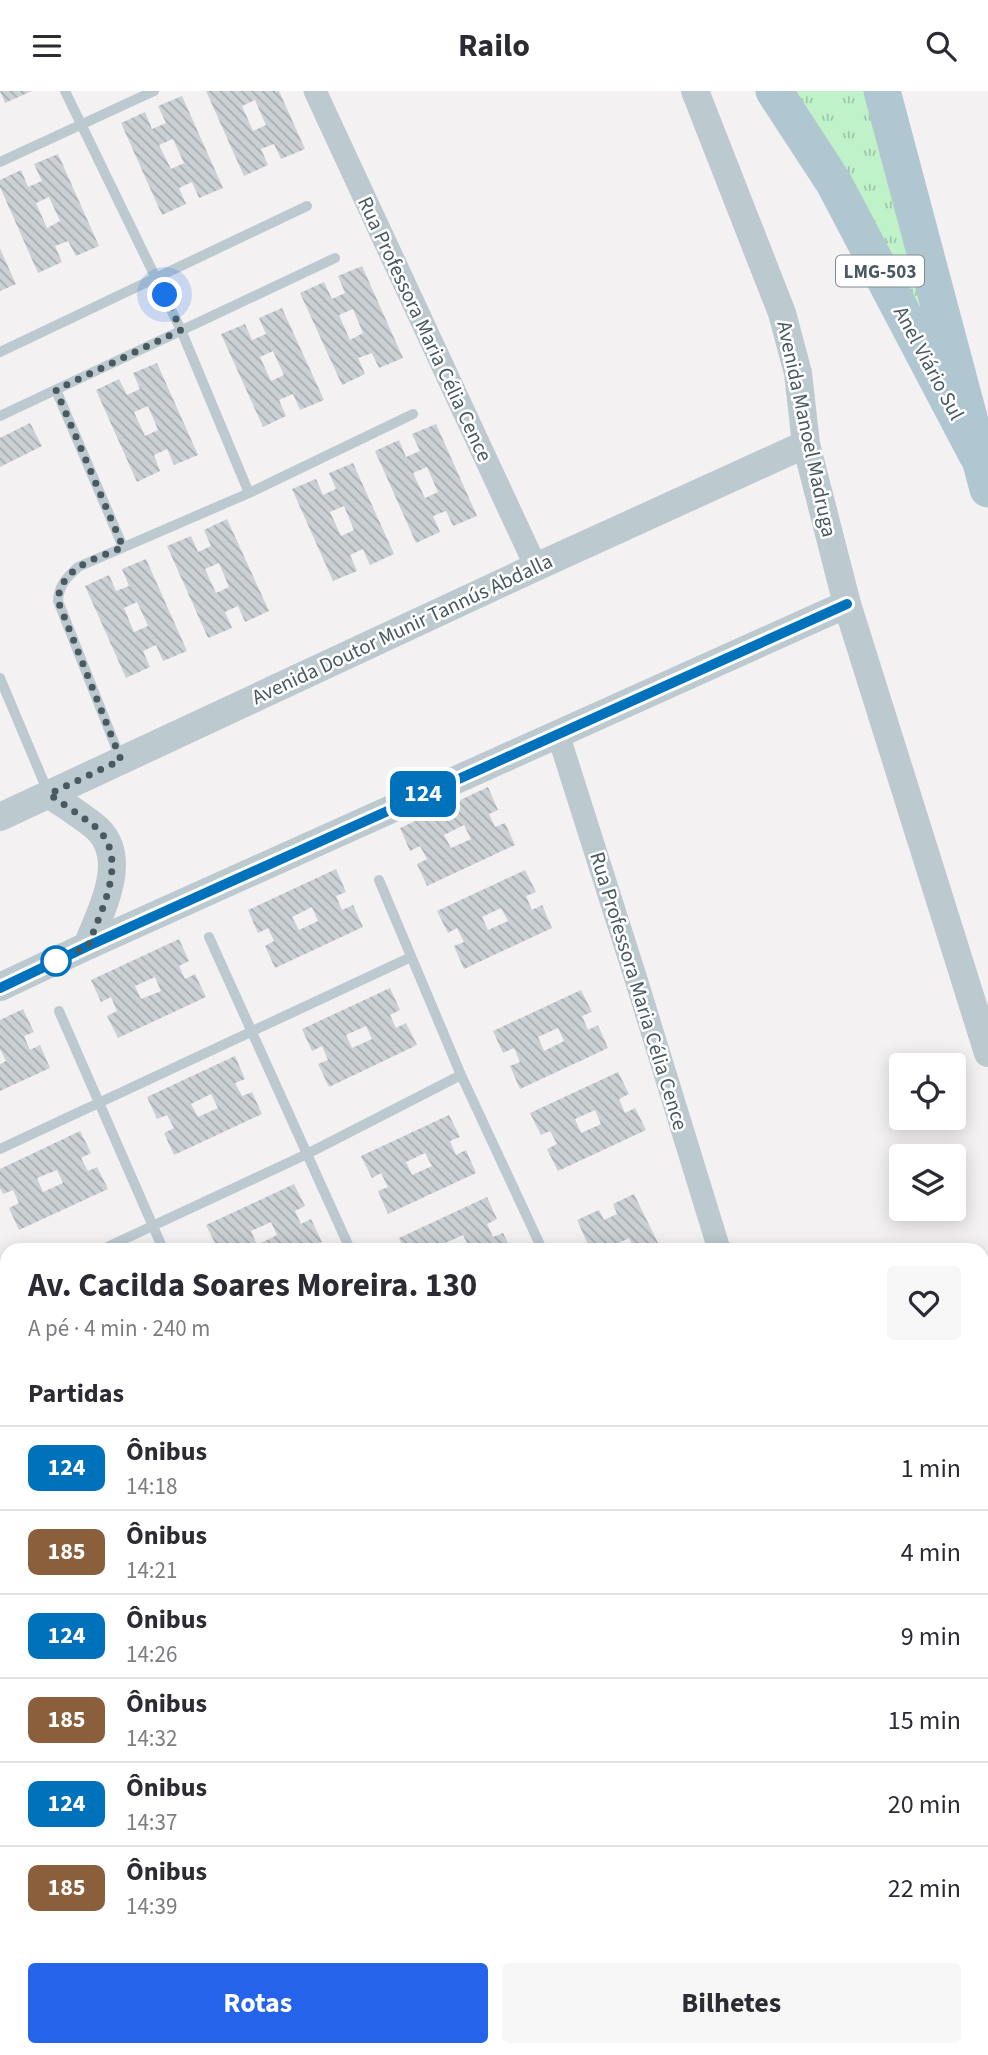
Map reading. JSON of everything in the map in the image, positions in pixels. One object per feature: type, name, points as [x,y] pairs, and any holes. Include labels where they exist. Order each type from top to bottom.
[{"type":"main road","name":"Anel Viário Sul","points":[[774,91],[834,183],[977,455]]},
{"type":"main road","name":"Anel Viário Sul","points":[[883,91],[988,489]]},
{"type":"street","name":"Rua Professora Maria Célia Cence","points":[[315,91],[536,567]]},
{"type":"street","name":"Avenida Manoel Madruga","points":[[695,91],[782,313],[797,373],[806,445],[847,604],[988,1053]]},
{"type":"street","name":"Avenida Doutor Munir Tannús Abdalla","points":[[0,817],[536,567],[806,445]]},
{"type":"street","points":[[0,988],[847,604]]},
{"type":"street","name":"Rua Professora Maria Célia Cence","points":[[558,734],[717,1243]]},
{"type":"street","points":[[49,794],[95,826],[108,843],[113,864],[109,889],[88,946]]},
{"type":"lane","points":[[65,91],[181,330],[249,493]]},
{"type":"lane","points":[[0,162],[154,91]]},
{"type":"lane","points":[[0,352],[307,206]]},
{"type":"lane","points":[[0,417],[335,258]]},
{"type":"lane","points":[[56,390],[123,547]]},
{"type":"lane","points":[[121,760],[58,601],[59,587],[78,567],[249,493],[413,414]]},
{"type":"lane","points":[[0,678],[49,794]]},
{"type":"lane","points":[[379,880],[461,1075],[539,1243]]},
{"type":"lane","points":[[209,937],[347,1243]]},
{"type":"lane","points":[[0,1149],[411,957]]},
{"type":"lane","points":[[59,1011],[160,1243]]},
{"type":"lane","points":[[115,1243],[307,1154],[461,1075]]},
{"type":"green space","points":[[774,91],[882,91],[977,455]]},
{"type":"building","points":[[0,91],[32,91],[5,103]]},
{"type":"building","points":[[206,91],[279,91],[305,149],[281,159],[274,144],[261,149],[268,165],[244,176]],"holes":[[[255,100],[266,125],[253,131],[242,106]]]},
{"type":"building","points":[[182,96],[223,188],[199,198],[192,182],[179,188],[186,204],[162,215],[121,123],[145,112],[152,129],[166,123],[158,106]],"holes":[[[173,139],[184,163],[171,169],[159,145]]]},
{"type":"building","points":[[58,154],[99,246],[76,256],[68,241],[55,246],[62,262],[38,273],[0,187],[0,180],[21,170],[28,187],[42,181],[34,164]],"holes":[[[49,197],[60,221],[47,228],[36,203]]]},
{"type":"building","points":[[0,249],[16,284],[0,291]]},
{"type":"building","points":[[362,266],[403,358],[379,368],[372,353],[358,358],[365,374],[342,385],[300,293],[324,282],[332,299],[345,293],[338,276]],"holes":[[[353,309],[363,333],[350,340],[339,315]]]},
{"type":"building","points":[[282,308],[324,400],[300,410],[293,394],[279,400],[286,416],[263,427],[221,334],[245,324],[252,340],[266,334],[259,318]],"holes":[[[273,351],[284,375],[271,381],[260,357]]]},
{"type":"building","points":[[157,363],[198,455],[174,465],[167,449],[154,455],[160,471],[137,482],[96,390],[119,379],[127,395],[140,389],[133,373]],"holes":[[[148,406],[158,430],[145,436],[134,412]]]},
{"type":"building","points":[[30,423],[42,446],[0,467],[0,438]]},
{"type":"building","points":[[436,424],[477,516],[453,526],[446,511],[433,516],[440,532],[416,543],[375,451],[399,440],[406,457],[420,451],[412,434]],"holes":[[[427,467],[438,492],[425,498],[413,473]]]},
{"type":"building","points":[[353,463],[394,554],[370,565],[363,549],[350,555],[357,571],[333,581],[292,489],[316,479],[323,495],[336,489],[329,473]],"holes":[[[344,506],[354,530],[341,536],[330,512]]]},
{"type":"building","points":[[227,519],[269,611],[245,622],[238,606],[225,612],[232,628],[208,638],[167,546],[191,536],[198,552],[211,546],[204,530]],"holes":[[[219,563],[229,587],[216,593],[205,569]]]},
{"type":"building","points":[[146,559],[187,651],[163,661],[156,645],[143,651],[150,667],[126,678],[85,586],[109,575],[116,591],[129,586],[122,569]],"holes":[[[137,602],[148,626],[134,632],[124,608]]]},
{"type":"building","points":[[488,787],[498,810],[489,814],[495,827],[505,823],[515,845],[427,886],[417,864],[427,859],[420,846],[410,851],[400,828]],"holes":[[[464,825],[471,839],[451,848],[444,835]]]},
{"type":"building","points":[[336,869],[346,892],[336,896],[342,910],[353,905],[363,927],[275,968],[265,946],[274,941],[268,928],[258,933],[248,910]],"holes":[[[312,907],[318,921],[299,930],[292,917]]]},
{"type":"building","points":[[525,870],[536,892],[526,896],[532,910],[542,905],[552,928],[464,969],[454,946],[464,942],[457,928],[448,933],[437,911]],"holes":[[[501,908],[508,921],[488,930],[482,917]]]},
{"type":"building","points":[[179,939],[189,961],[179,966],[185,979],[195,974],[206,997],[118,1038],[107,1016],[117,1011],[111,997],[101,1002],[91,980]],"holes":[[[155,977],[161,991],[141,999],[135,986]]]},
{"type":"building","points":[[390,988],[400,1010],[390,1015],[396,1028],[406,1023],[417,1045],[329,1087],[318,1064],[328,1060],[322,1046],[312,1051],[302,1029]],"holes":[[[366,1026],[372,1039],[352,1048],[346,1035]]]},
{"type":"building","points":[[581,990],[592,1012],[582,1016],[588,1030],[598,1025],[608,1048],[520,1089],[510,1066],[520,1062],[514,1048],[503,1053],[493,1031]],"holes":[[[558,1028],[564,1041],[544,1051],[538,1037]]]},
{"type":"building","points":[[23,1009],[34,1032],[24,1036],[30,1050],[40,1045],[50,1068],[0,1091],[0,1064],[6,1061],[0,1049],[0,1020]]},
{"type":"building","points":[[235,1056],[245,1079],[235,1083],[242,1096],[252,1092],[262,1114],[174,1155],[164,1133],[174,1128],[167,1115],[157,1119],[147,1097]],"holes":[[[211,1094],[218,1108],[198,1117],[191,1104]]]},
{"type":"building","points":[[618,1072],[629,1094],[619,1099],[625,1113],[635,1108],[646,1130],[558,1171],[547,1149],[557,1144],[550,1131],[541,1135],[530,1113]],"holes":[[[595,1110],[601,1124],[581,1133],[575,1119]]]},
{"type":"building","points":[[449,1115],[460,1137],[450,1141],[456,1155],[466,1150],[476,1173],[388,1214],[378,1191],[388,1187],[381,1173],[372,1178],[361,1156]],"holes":[[[425,1153],[432,1166],[412,1175],[406,1162]]]},
{"type":"building","points":[[80,1131],[91,1153],[81,1158],[88,1171],[97,1167],[108,1189],[19,1230],[9,1208],[19,1203],[13,1190],[3,1194],[0,1188],[0,1169]],"holes":[[[57,1170],[63,1183],[43,1192],[37,1178]]]},
{"type":"building","points":[[294,1184],[305,1206],[295,1211],[301,1224],[311,1219],[322,1242],[261,1243],[277,1235],[271,1222],[251,1231],[256,1243],[215,1243],[206,1225]]},
{"type":"building","points":[[634,1194],[658,1243],[631,1243],[629,1238],[619,1243],[587,1243],[577,1220],[599,1210],[604,1220],[617,1214],[613,1204]]},
{"type":"building","points":[[487,1197],[497,1219],[487,1224],[493,1237],[503,1233],[508,1243],[467,1243],[463,1235],[445,1243],[401,1243],[399,1238]]},
{"type":"bus line","name":"124","points":[[0,988],[847,604]]},
{"type":"route","points":[[56,961],[88,946],[109,889],[113,864],[108,843],[95,826],[49,794],[121,760],[58,601],[59,587],[78,567],[123,547],[56,390],[181,330],[165,295]]}]
